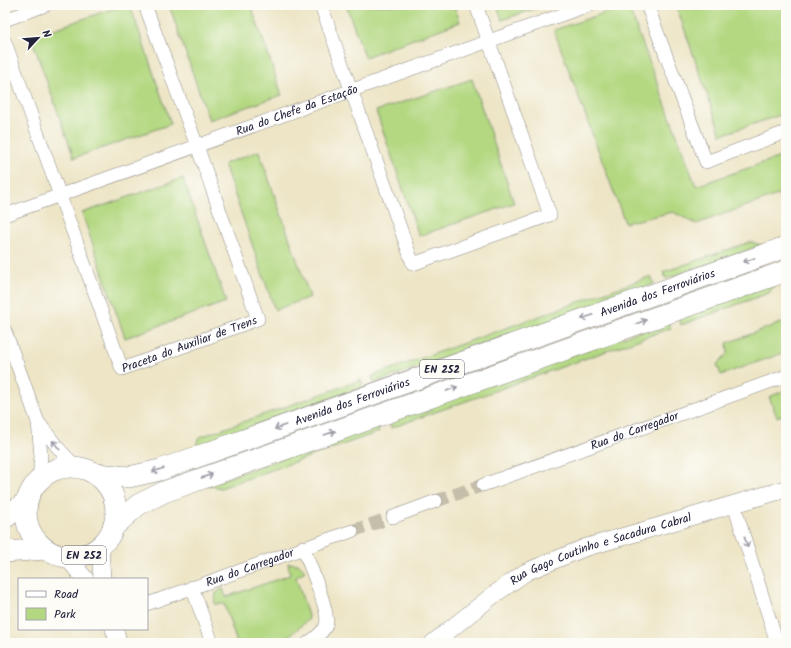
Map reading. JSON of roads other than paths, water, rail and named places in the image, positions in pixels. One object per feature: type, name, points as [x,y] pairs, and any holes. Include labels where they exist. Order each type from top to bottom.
[{"type":"main road","name":"Avenida dos Ferroviários","points":[[96,474],[107,484],[114,498],[116,513],[113,527],[108,538],[100,547],[90,553],[78,557],[55,555],[35,540],[28,528],[25,514],[27,501],[32,489],[39,479],[50,471],[63,467],[76,467],[96,474],[129,477],[160,470],[786,247]]},
{"type":"main road","name":"Avenida dos Ferroviários","points":[[113,527],[138,505],[164,492],[786,271]]},
{"type":"main road","name":"Avenida dos Ferroviários","points":[[5,518],[27,501]]},
{"type":"main road","name":"Avenida dos Ferroviários","points":[[5,552],[45,549]]},
{"type":"street","points":[[5,20],[46,5]]},
{"type":"street","points":[[145,5],[197,146]]},
{"type":"street","points":[[321,5],[413,264],[550,215],[476,5]]},
{"type":"street","name":"Rua do Chefe da Estação","points":[[5,215],[589,5]]},
{"type":"street","points":[[647,5],[706,162],[786,132]]},
{"type":"street","points":[[5,42],[58,195]]},
{"type":"street","name":"Praceta do Auxiliar de Trens","points":[[58,195],[122,368],[258,319],[197,146]]},
{"type":"street","points":[[5,331],[38,422],[41,456],[39,479]]},
{"type":"street","name":"Rua do Carregador","points":[[483,485],[786,376]]},
{"type":"street","points":[[38,422],[59,450],[76,467]]},
{"type":"street","name":"Rua Gago Coutinho e Sacadura Cabral","points":[[433,643],[492,596],[526,572],[584,548],[786,489]]},
{"type":"street","points":[[393,517],[436,501]]},
{"type":"street","points":[[734,505],[777,643]]},
{"type":"street","name":"Rua do Carregador","points":[[148,604],[352,531]]},
{"type":"street","points":[[100,547],[102,578]]},
{"type":"street","points":[[303,548],[326,611],[326,625],[318,636],[308,643]]},
{"type":"street","points":[[67,557],[84,578]]},
{"type":"street","points":[[192,587],[212,643]]},
{"type":"street","points":[[114,630],[119,643]]},
{"type":"tunnel","points":[[436,501],[483,485]]},
{"type":"tunnel","points":[[352,531],[393,517]]}]
